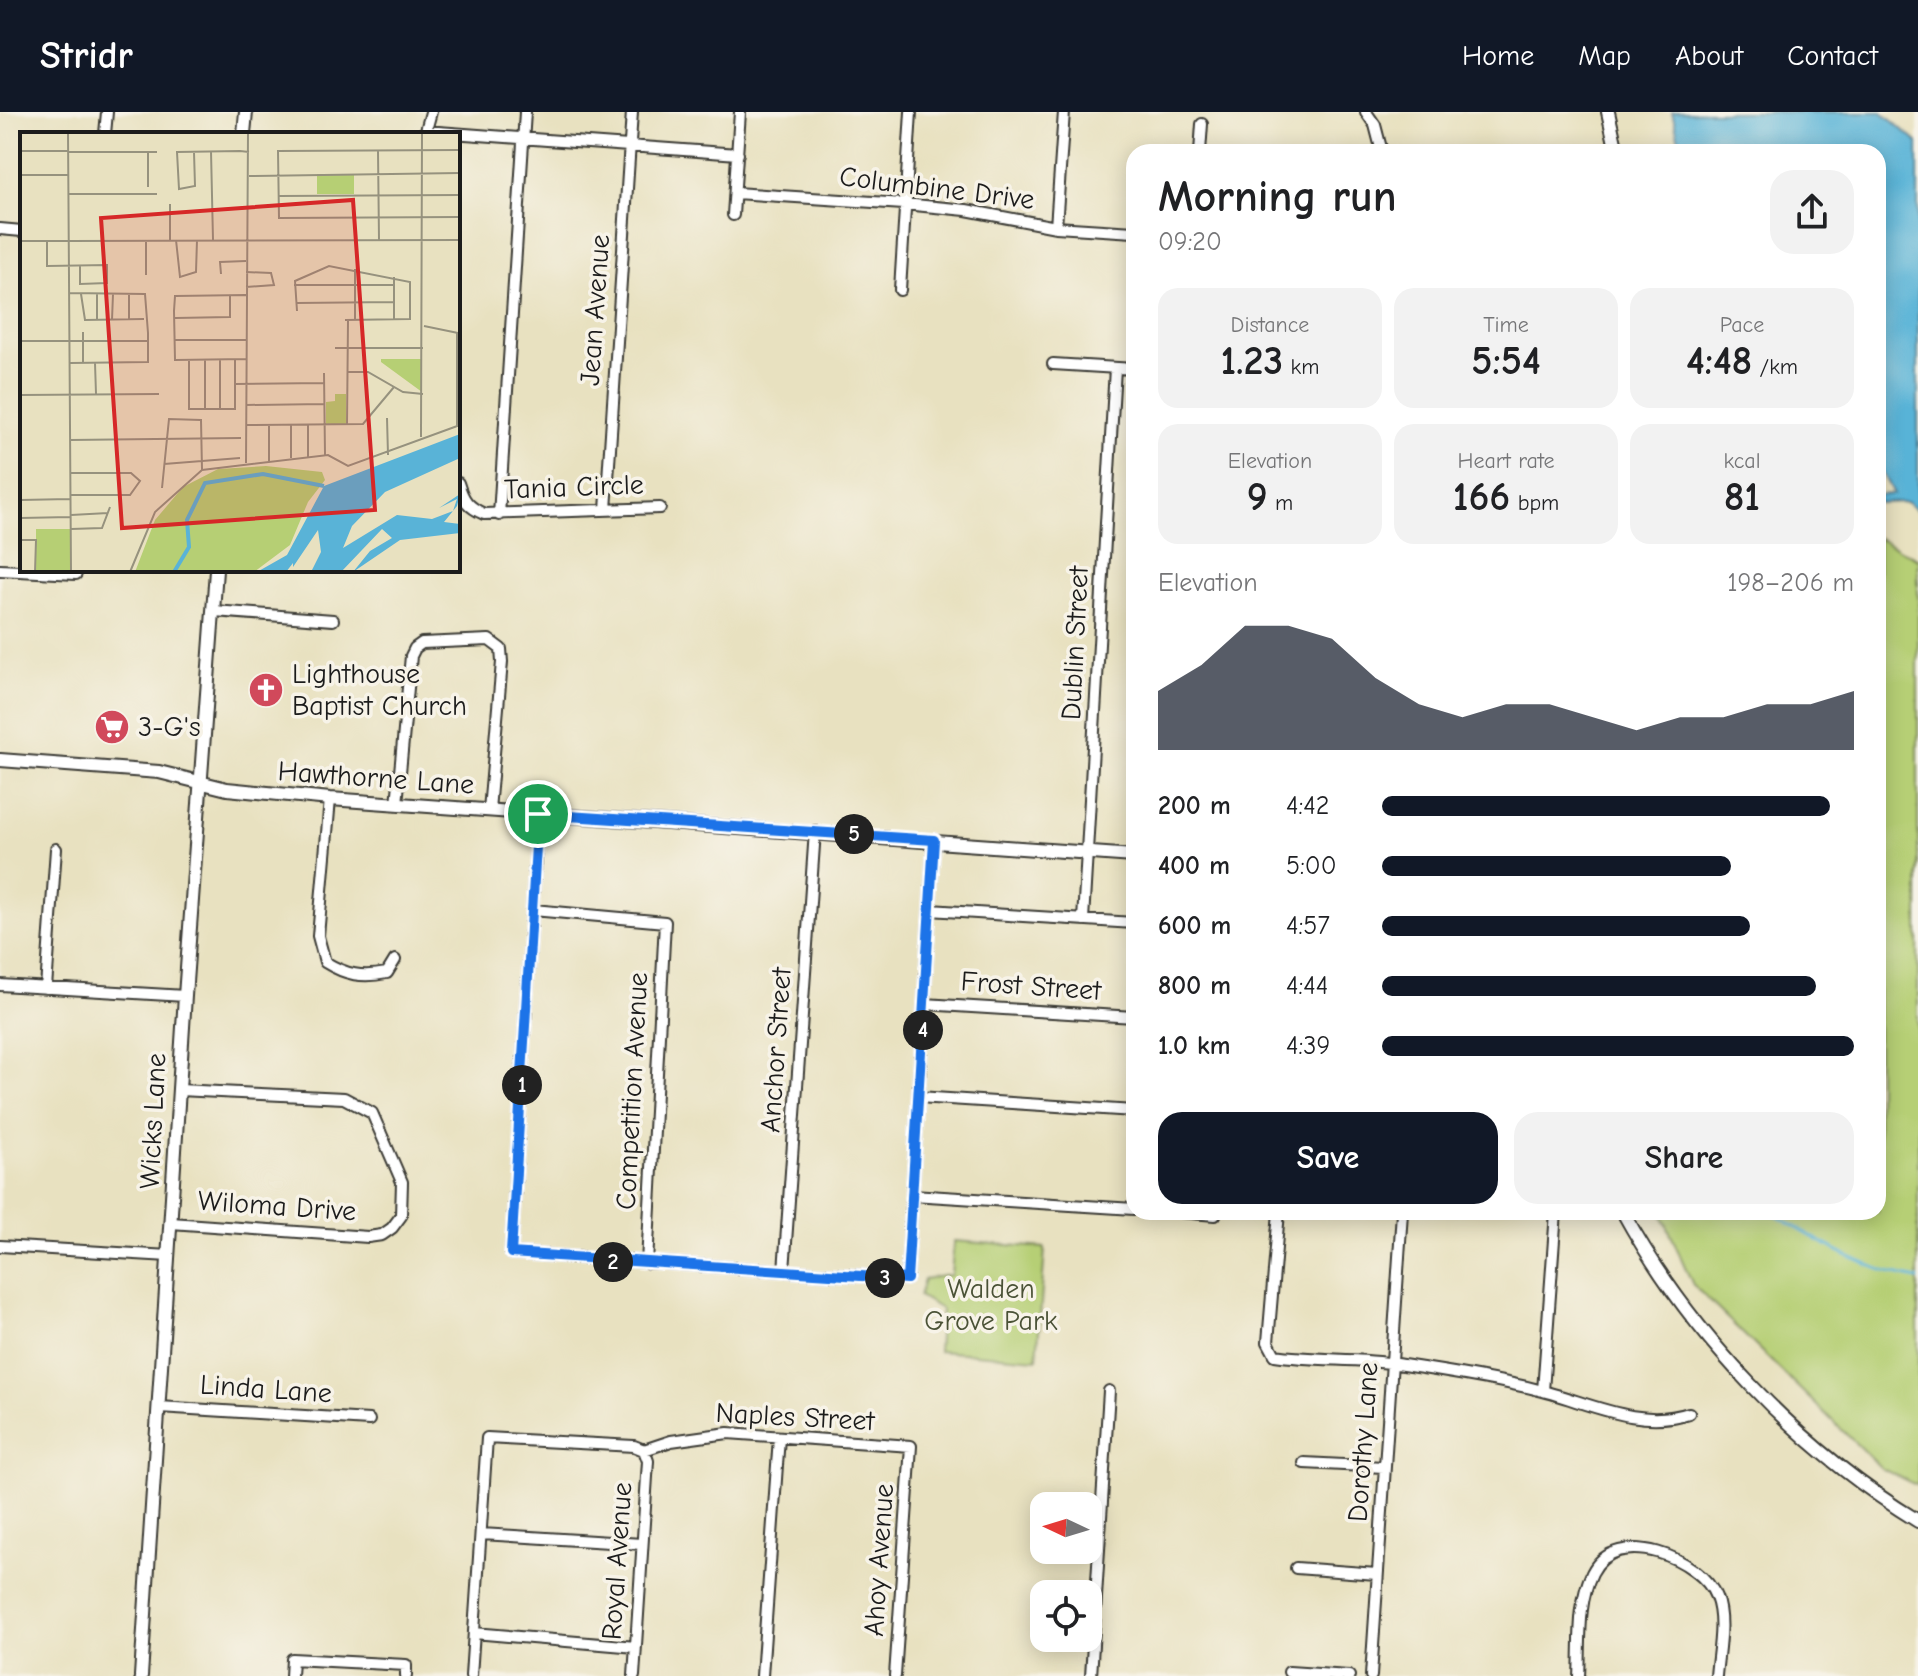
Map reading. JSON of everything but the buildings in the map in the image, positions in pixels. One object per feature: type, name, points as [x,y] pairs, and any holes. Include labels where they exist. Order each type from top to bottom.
[{"type":"street","points":[[105,132],[107,112]]},
{"type":"street","points":[[244,132],[246,112]]},
{"type":"street","points":[[425,132],[431,112]]},
{"type":"street","points":[[499,515],[525,112]]},
{"type":"street","name":"Jean Avenue","points":[[606,510],[632,112]]},
{"type":"street","points":[[733,215],[740,112]]},
{"type":"street","points":[[900,290],[911,112]]},
{"type":"street","points":[[1056,227],[1064,112]]},
{"type":"street","points":[[1366,112],[1375,125],[1380,144]]},
{"type":"street","points":[[1608,112],[1615,144]]},
{"type":"street","points":[[1201,144],[1202,124]]},
{"type":"street","points":[[460,135],[738,154]]},
{"type":"street","name":"Columbine Drive","points":[[735,193],[966,210],[1056,227],[1126,231]]},
{"type":"street","points":[[0,229],[20,231]]},
{"type":"street","points":[[1053,364],[1126,369]]},
{"type":"street","name":"Dublin Street","points":[[1083,920],[1115,368]]},
{"type":"street","name":"Tania Circle","points":[[460,490],[470,508],[484,514],[660,508]]},
{"type":"street","points":[[0,570],[20,571]]},
{"type":"street","name":"Wicks Lane","points":[[141,1676],[216,572]]},
{"type":"street","points":[[214,611],[333,620]]},
{"type":"street","points":[[397,804],[411,656],[415,648],[422,643],[489,640],[496,642],[501,649],[489,810]]},
{"type":"street","name":"Hawthorne Lane","points":[[0,760],[159,772],[247,792],[1126,856]]},
{"type":"street","points":[[330,799],[318,936],[325,962],[343,973],[366,977],[387,973],[395,960]]},
{"type":"street","points":[[538,814],[511,1253],[647,1263],[907,1279],[934,840]]},
{"type":"street","name":"Anchor Street","points":[[784,1271],[815,831]]},
{"type":"street","points":[[46,988],[56,849]]},
{"type":"street","name":"Competition Avenue","points":[[533,910],[665,922],[647,1263]]},
{"type":"street","points":[[930,910],[1126,923]]},
{"type":"street","points":[[0,985],[185,996]]},
{"type":"street","name":"Frost Street","points":[[924,1004],[1126,1017]]},
{"type":"street","name":"Wiloma Drive","points":[[171,1223],[368,1237],[382,1235],[401,1216],[402,1182],[372,1113],[344,1098],[179,1090]]},
{"type":"street","points":[[918,1097],[1126,1110]]},
{"type":"street","points":[[912,1195],[1126,1208]]},
{"type":"street","points":[[1278,1220],[1268,1342],[1275,1355],[1392,1364],[1543,1391],[1634,1418],[1670,1419],[1689,1413]]},
{"type":"street","name":"Dorothy Lane","points":[[1371,1676],[1401,1220]]},
{"type":"street","points":[[1543,1391],[1555,1220]]},
{"type":"street","points":[[1628,1220],[1686,1306],[1787,1422],[1837,1466],[1918,1521]]},
{"type":"street","points":[[0,1246],[169,1256]]},
{"type":"street","points":[[1091,1676],[1109,1391]]},
{"type":"street","name":"Linda Lane","points":[[159,1407],[369,1420]]},
{"type":"street","name":"Naples Street","points":[[481,1534],[487,1438],[634,1446],[644,1450],[671,1441],[728,1433],[911,1446]]},
{"type":"street","points":[[762,1676],[779,1437]]},
{"type":"street","name":"Ahoy Avenue","points":[[895,1676],[911,1446]]},
{"type":"street","name":"Royal Avenue","points":[[634,1676],[648,1461],[644,1450]]},
{"type":"street","points":[[1304,1463],[1384,1467]]},
{"type":"street","points":[[471,1676],[481,1534],[642,1544]]},
{"type":"street","points":[[1579,1676],[1584,1597],[1592,1573],[1603,1557],[1617,1549],[1639,1548],[1660,1553],[1702,1576],[1716,1595],[1721,1616],[1716,1676]]},
{"type":"street","points":[[1296,1568],[1377,1574]]},
{"type":"street","points":[[474,1633],[636,1647]]},
{"type":"street","points":[[291,1676],[292,1659],[406,1665],[406,1676]]},
{"type":"street","points":[[1289,1672],[1349,1676]]},
{"type":"green space","points":[[1886,542],[1918,559],[1918,1486],[1882,1469],[1693,1285],[1665,1220],[1886,1220]]},
{"type":"green space","name":"Walden Grove Park","points":[[954,1241],[1045,1248],[1037,1359],[938,1351],[941,1309],[919,1296],[924,1279],[951,1275]]},
{"type":"water","points":[[1672,112],[1882,112],[1918,143],[1918,511],[1906,502],[1886,503],[1886,494],[1894,494],[1886,478],[1886,144],[1680,144]]},
{"type":"waterway","points":[[1784,1220],[1859,1261],[1918,1279]]},
{"type":"place","name":"Lighthouse Baptist Church","points":[[266,690]]},
{"type":"place","name":"3-G's","points":[[112,727]]},
{"type":"route","points":[[538,814],[934,840],[907,1279],[511,1253],[538,814]]}]
